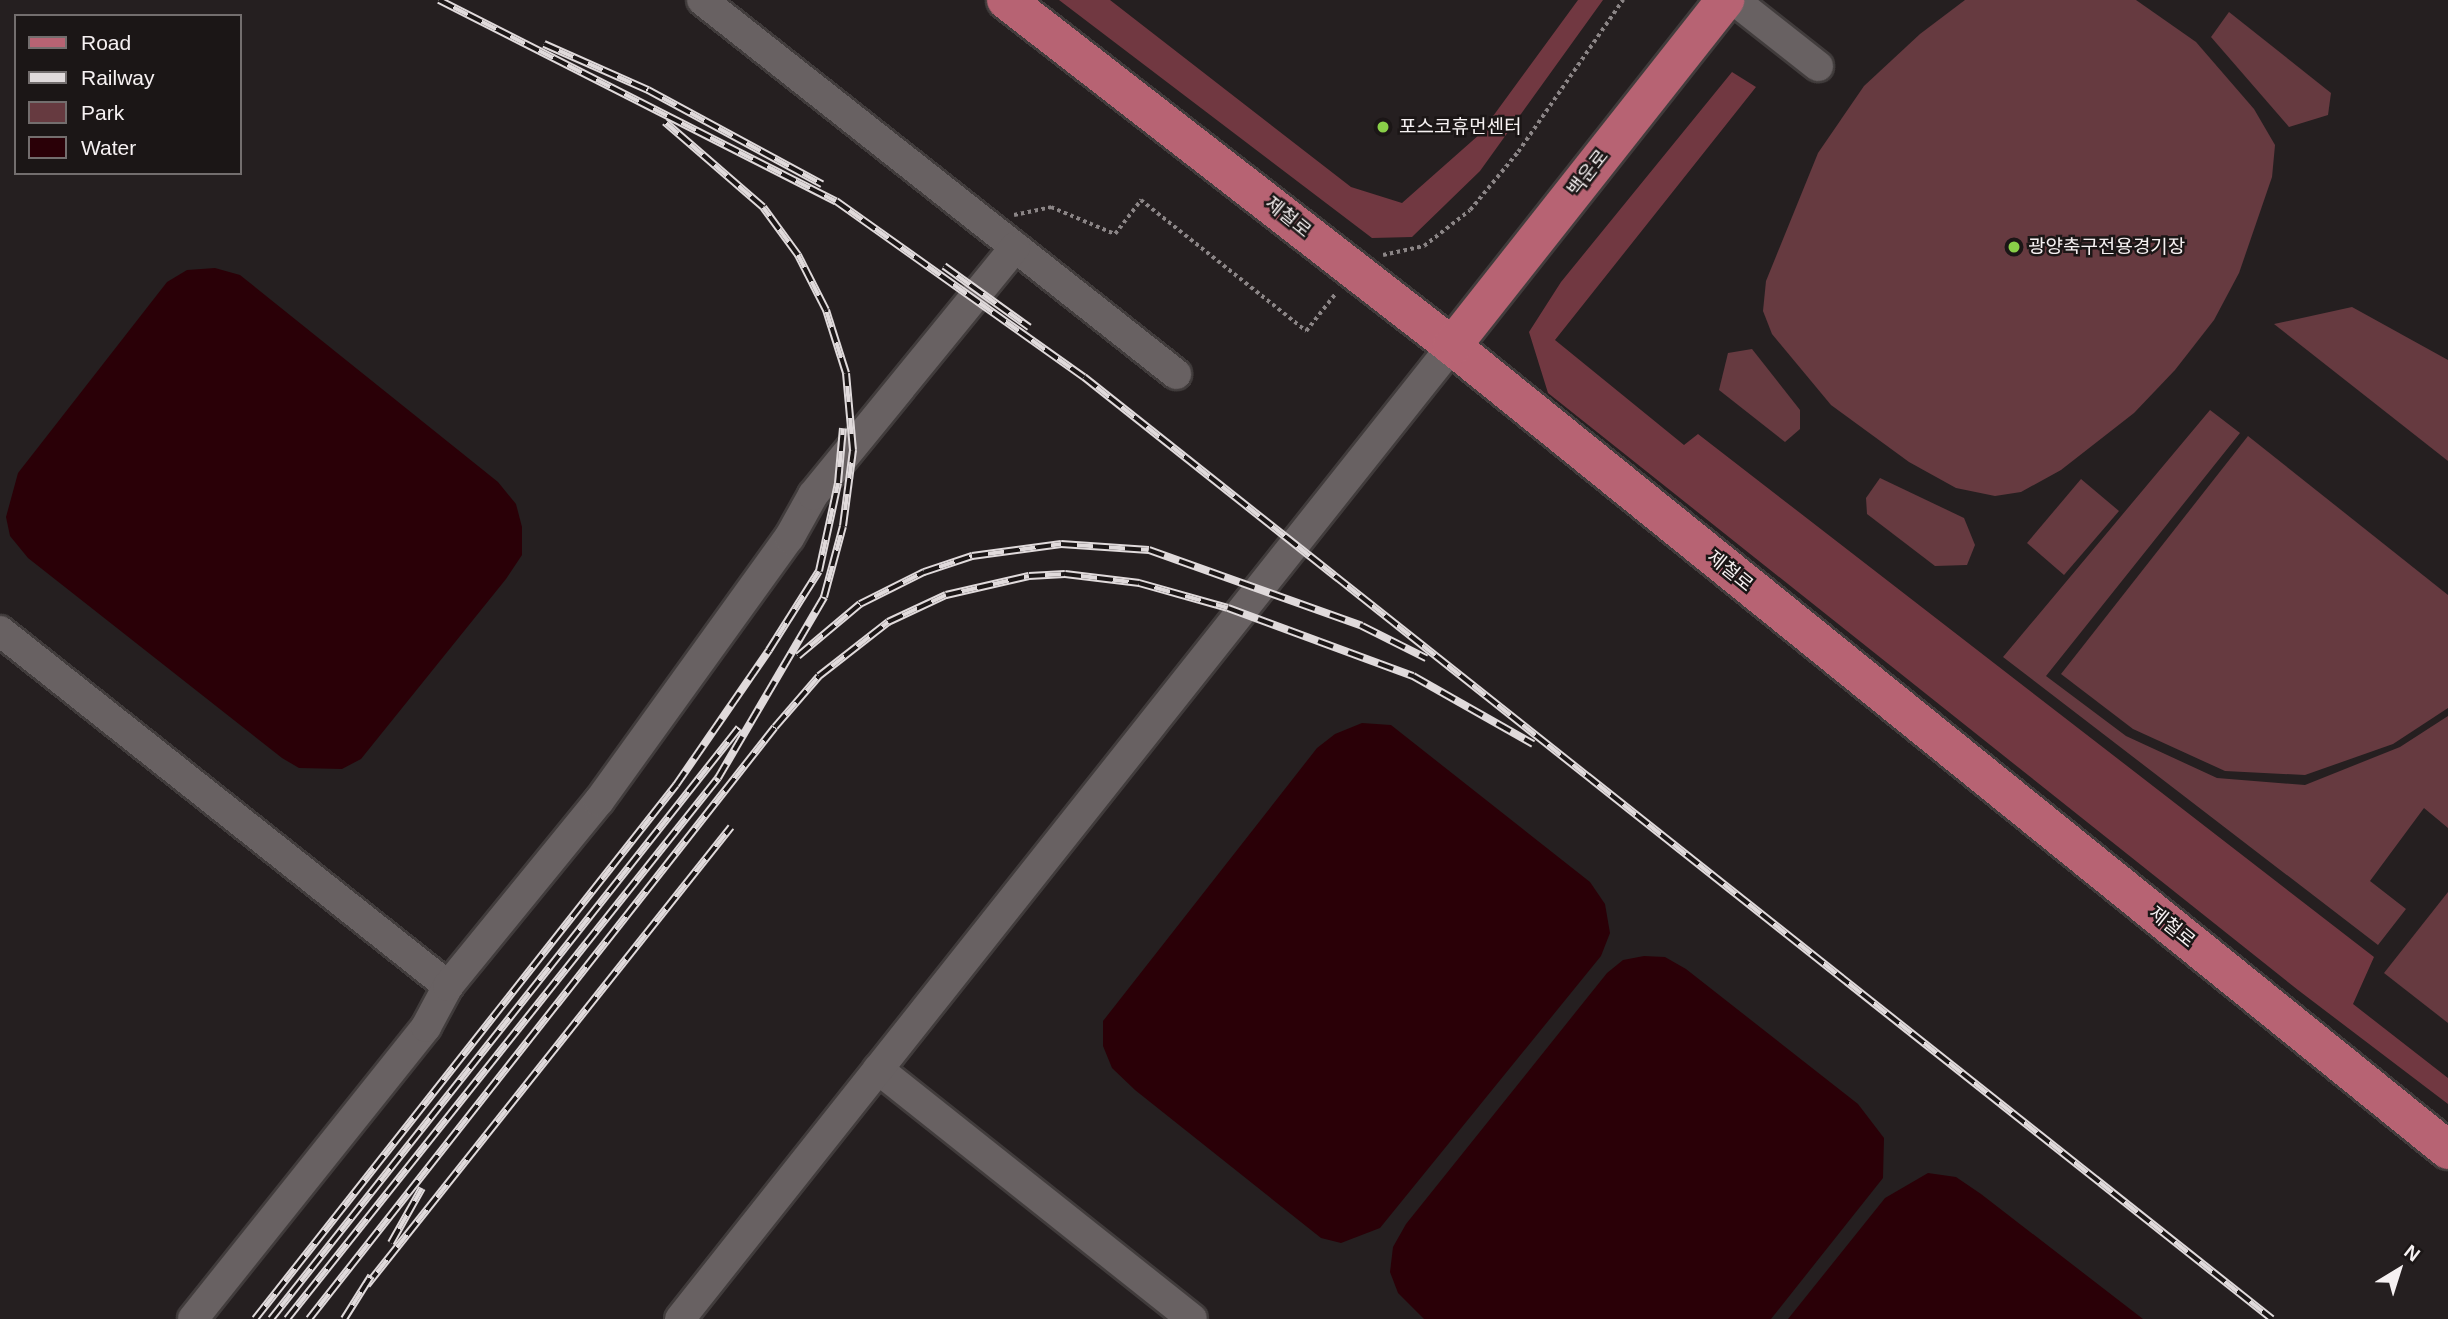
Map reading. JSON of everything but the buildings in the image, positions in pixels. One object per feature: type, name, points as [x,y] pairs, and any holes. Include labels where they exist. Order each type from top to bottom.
[{"type":"main road","name":"제철로","points":[[1006,0],[1452,346],[2448,1150]]},
{"type":"main road","name":"백운로","points":[[1452,346],[1725,0]]},
{"type":"street","points":[[702,0],[1176,374]]},
{"type":"street","points":[[1734,0],[1818,66]]},
{"type":"street","points":[[193,1319],[426,1027],[448,986],[674,701],[789,538],[813,495],[1015,247]]},
{"type":"street","points":[[680,1319],[1452,346]]},
{"type":"street","points":[[0,631],[448,986]]},
{"type":"street","points":[[878,1069],[1192,1319]]},
{"type":"green space","name":"광양축구전용경기장","points":[[1965,0],[2136,0],[2196,42],[2254,109],[2275,145],[2272,177],[2239,273],[2214,320],[2175,370],[2134,413],[2061,470],[2021,492],[1995,496],[1956,488],[1909,462],[1831,405],[1772,334],[1763,311],[1766,281],[1818,153],[1864,86],[1920,34]]},
{"type":"green space","points":[[2229,12],[2331,93],[2328,115],[2289,127],[2211,37]]},
{"type":"green space","points":[[2352,307],[2448,360],[2448,461],[2274,324]]},
{"type":"green space","points":[[1752,349],[1800,410],[1800,429],[1785,442],[1719,390],[1728,353]]},
{"type":"green space","points":[[2210,410],[2240,433],[2046,676],[2126,736],[2217,778],[2305,785],[2400,747],[2448,716],[2448,828],[2424,808],[2370,881],[2406,909],[2378,945],[2003,657]]},
{"type":"green space","points":[[2248,436],[2448,595],[2448,708],[2393,744],[2305,775],[2225,771],[2133,729],[2061,674]]},
{"type":"green space","points":[[1880,478],[1964,518],[1975,545],[1967,565],[1935,566],[1867,514],[1866,498]]},
{"type":"green space","points":[[2081,479],[2119,511],[2064,575],[2027,543]]},
{"type":"green space","points":[[2448,892],[2448,1023],[2384,973]]},
{"type":"shaded area","points":[[1059,0],[1110,0],[1351,187],[1402,203],[1480,134],[1578,0],[1603,0],[1480,171],[1412,237],[1372,238]]},
{"type":"shaded area","points":[[1732,72],[1756,87],[1555,340],[1684,445],[1698,434],[2374,957],[2353,1004],[2448,1078],[2448,1104],[2298,990],[1548,393],[1529,332],[1561,282]]},
{"type":"water","points":[[215,268],[240,275],[498,482],[516,504],[522,527],[522,555],[506,579],[361,759],[342,769],[299,768],[282,758],[28,558],[10,536],[6,517],[18,473],[167,282],[187,270]]},
{"type":"water","points":[[1362,723],[1391,725],[1590,882],[1605,904],[1610,933],[1601,956],[1380,1228],[1341,1243],[1321,1238],[1135,1090],[1112,1068],[1103,1046],[1103,1021],[1317,748],[1335,734]]},
{"type":"water","points":[[1644,956],[1665,957],[1686,969],[1858,1104],[1884,1138],[1883,1178],[1771,1319],[1424,1319],[1398,1293],[1390,1272],[1393,1247],[1406,1224],[1607,973],[1623,960]]},
{"type":"water","points":[[1928,1173],[1956,1177],[2143,1319],[1788,1319],[1885,1198]]},
{"type":"railway","points":[[439,0],[836,201],[1084,377],[2272,1319]]},
{"type":"railway","points":[[544,44],[648,90],[822,184]]},
{"type":"railway","points":[[287,1319],[718,778],[824,597],[843,526],[853,450],[846,373],[826,310],[798,255],[763,207],[665,122]]},
{"type":"railway","points":[[944,266],[1029,327]]},
{"type":"railway","points":[[255,1319],[676,785],[769,650],[819,571],[838,483],[843,428]]},
{"type":"railway","points":[[798,656],[860,604],[924,572],[972,556],[1061,544],[1149,550],[1362,626],[1426,658]]},
{"type":"railway","points":[[309,1319],[775,727],[819,676],[888,622],[946,595],[1029,576],[1065,574],[1139,583],[1228,608],[1413,676],[1533,744]]},
{"type":"railway","points":[[271,1319],[739,728]]},
{"type":"railway","points":[[367,1285],[731,827]]},
{"type":"railway","points":[[391,1243],[422,1188]]},
{"type":"railway","points":[[344,1319],[371,1276]]},
{"type":"place","name":"포스코휴먼센터","points":[[1383,127]]},
{"type":"place","name":"광양축구전용경기장","points":[[2014,247]]}]
